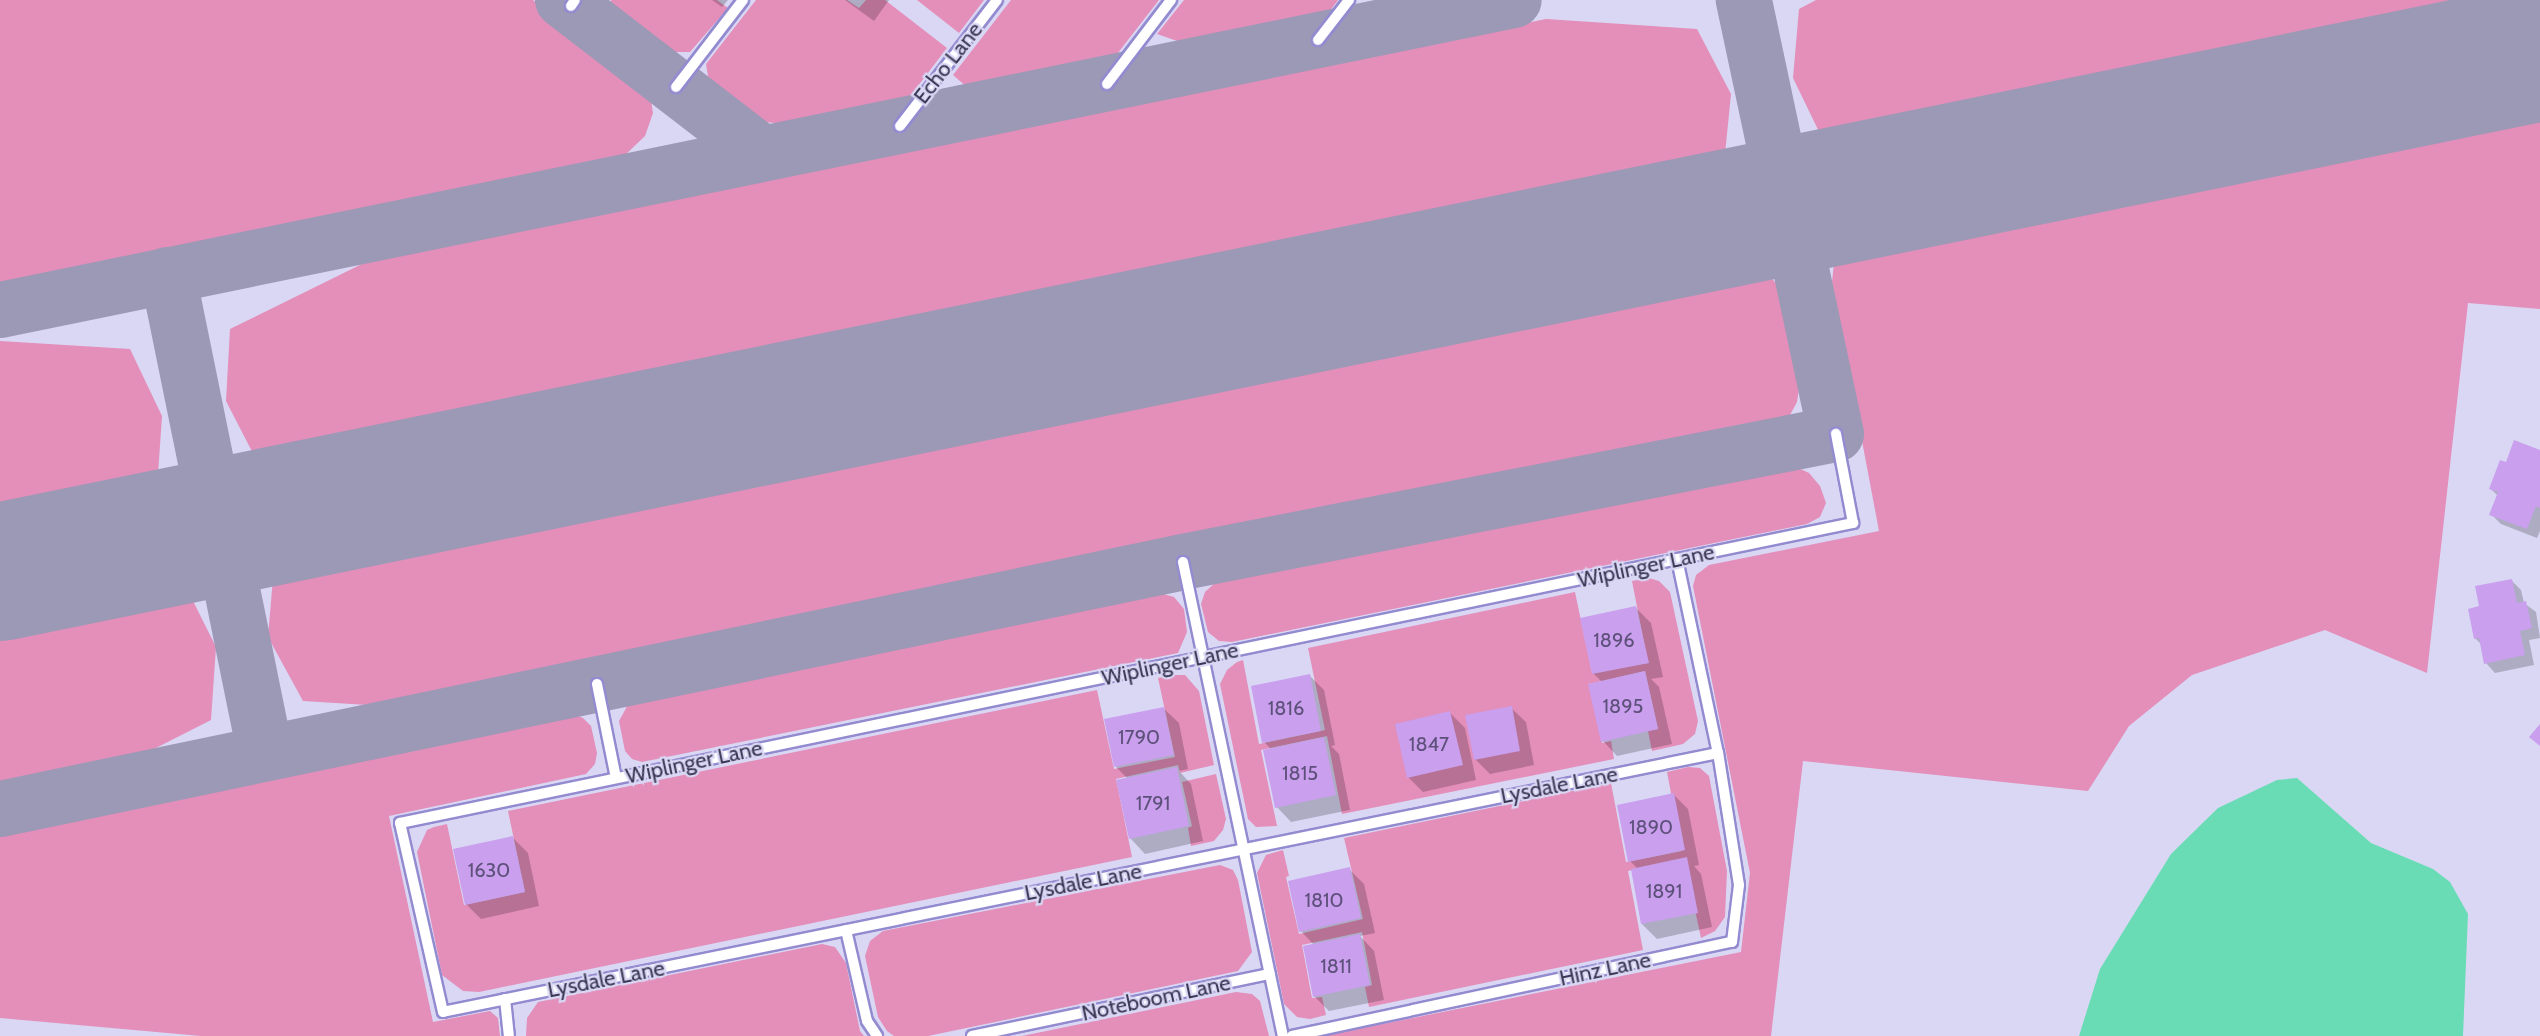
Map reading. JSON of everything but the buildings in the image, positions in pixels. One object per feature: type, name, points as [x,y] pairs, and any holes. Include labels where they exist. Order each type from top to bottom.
[{"type":"lane","points":[[676,87],[743,0]]},
{"type":"lane","name":"Echo Lane","points":[[900,126],[997,0]]},
{"type":"lane","points":[[1107,84],[1172,0]]},
{"type":"lane","points":[[1318,40],[1349,0]]},
{"type":"lane","name":"Wiplinger Lane","points":[[400,823],[1853,523],[1836,434]]},
{"type":"lane","points":[[1677,559],[1718,753]]},
{"type":"lane","points":[[1184,562],[1283,1036]]},
{"type":"lane","points":[[597,684],[616,778]]},
{"type":"lane","name":"Lysdale Lane","points":[[400,823],[443,1012],[1718,753]]},
{"type":"lane","name":"Hinz Lane","points":[[1292,1036],[1732,942],[1739,885],[1718,753]]},
{"type":"lane","points":[[846,930],[867,1021],[877,1036]]},
{"type":"lane","name":"Noteboom Lane","points":[[972,1036],[1270,974]]},
{"type":"lane","points":[[505,999],[509,1036]]},
{"type":"shaded area","points":[[0,0],[533,0],[640,83],[650,94],[653,113],[645,136],[623,157],[0,285]]},
{"type":"shaded area","points":[[611,0],[717,0],[728,8],[690,52],[664,52],[612,12]]},
{"type":"shaded area","points":[[756,0],[847,0],[859,8],[866,0],[885,0],[947,48],[908,99],[787,124],[764,122],[710,88],[706,64]]},
{"type":"shaded area","points":[[917,0],[984,0],[959,33]]},
{"type":"shaded area","points":[[1011,0],[1159,0],[1114,58],[968,88],[953,75]]},
{"type":"shaded area","points":[[1184,0],[1338,0],[1327,15],[1183,43],[1157,34]]},
{"type":"shaded area","points":[[1816,0],[2540,0],[2540,3],[1837,147],[1824,142],[1793,78],[1799,9]]},
{"type":"shaded area","points":[[1546,19],[1697,29],[1731,94],[1724,164],[1719,171],[261,469],[226,401],[230,329],[368,261]]},
{"type":"shaded area","points":[[2540,99],[2540,309],[2468,303],[2427,673],[2325,630],[2192,675],[2129,726],[2088,791],[1803,761],[1771,1036],[1323,1036],[1741,952],[1750,873],[1693,586],[1696,575],[1709,565],[1879,531],[1832,282],[1834,263],[1848,249],[1872,235]]},
{"type":"shaded area","points":[[1724,266],[1747,267],[1768,274],[1779,287],[1784,301],[1800,381],[1797,402],[1790,415],[1770,427],[400,707],[303,701],[268,637],[274,566]]},
{"type":"shaded area","points":[[0,341],[130,349],[162,416],[157,489],[0,522]]},
{"type":"shaded area","points":[[1792,465],[1809,473],[1820,486],[1826,503],[1820,517],[1807,524],[1232,642],[1219,641],[1208,632],[1201,604],[1205,592],[1217,581]]},
{"type":"shaded area","points":[[1649,578],[1659,581],[1670,592],[1698,721],[1695,734],[1683,744],[1652,751],[1648,731],[1658,729],[1645,671],[1589,684],[1602,743],[1611,741],[1614,759],[1342,814],[1327,736],[1261,750],[1277,826],[1256,827],[1248,819],[1220,684],[1227,670],[1237,662],[1243,660],[1259,744],[1325,730],[1308,648],[1575,592],[1592,673],[1648,663],[1632,581]]},
{"type":"shaded area","points":[[184,583],[216,647],[211,720],[148,752],[104,768],[0,790],[0,620]]},
{"type":"shaded area","points":[[1160,593],[1174,597],[1184,609],[1187,632],[1178,653],[642,762],[632,759],[625,751],[619,721],[630,701]]},
{"type":"shaded area","points":[[1185,675],[1199,691],[1214,765],[1180,773],[1178,765],[1116,779],[1132,857],[479,992],[463,991],[442,975],[417,852],[427,830],[434,827],[447,824],[464,905],[525,892],[508,811],[1097,690],[1114,769],[1175,757],[1158,678]]},
{"type":"shaded area","points":[[571,713],[583,718],[591,726],[597,753],[595,764],[586,774],[389,816],[433,1022],[490,1011],[498,1018],[500,1036],[201,1036],[0,1018],[0,830]]},
{"type":"shaded area","points":[[1688,767],[1700,768],[1709,776],[1727,871],[1725,917],[1715,931],[1701,938],[1684,859],[1628,871],[1643,950],[1369,1007],[1365,987],[1372,985],[1362,932],[1302,945],[1312,998],[1322,997],[1326,1015],[1310,1019],[1297,1017],[1284,1004],[1257,873],[1266,855],[1283,850],[1289,876],[1286,877],[1299,934],[1363,919],[1344,838],[1611,783],[1626,862],[1682,851],[1667,772]]},
{"type":"shaded area","points":[[1216,774],[1226,819],[1223,830],[1214,841],[1191,846],[1188,828],[1192,826],[1182,782]]},
{"type":"shaded area","points":[[2297,778],[2371,843],[2433,869],[2450,882],[2468,914],[2463,1036],[2079,1036],[2100,969],[2171,854],[2218,808],[2277,780]]},
{"type":"shaded area","points":[[1220,865],[1233,870],[1238,880],[1252,952],[1238,971],[928,1036],[894,1036],[887,1031],[878,1017],[865,956],[870,941],[883,931]]},
{"type":"shaded area","points":[[822,944],[835,947],[846,963],[860,1031],[864,1036],[526,1036],[527,1018],[538,1002]]},
{"type":"shaded area","points":[[1236,992],[1252,994],[1260,1001],[1269,1036],[1022,1036]]},
{"type":"taxiway","points":[[563,0],[763,154]]},
{"type":"taxiway","points":[[0,310],[1514,0]]},
{"type":"taxiway","points":[[0,809],[1183,562],[1836,434],[1744,0]]},
{"type":"taxiway","points":[[168,275],[265,753]]},
{"type":"runway","points":[[0,572],[2540,52]]}]
